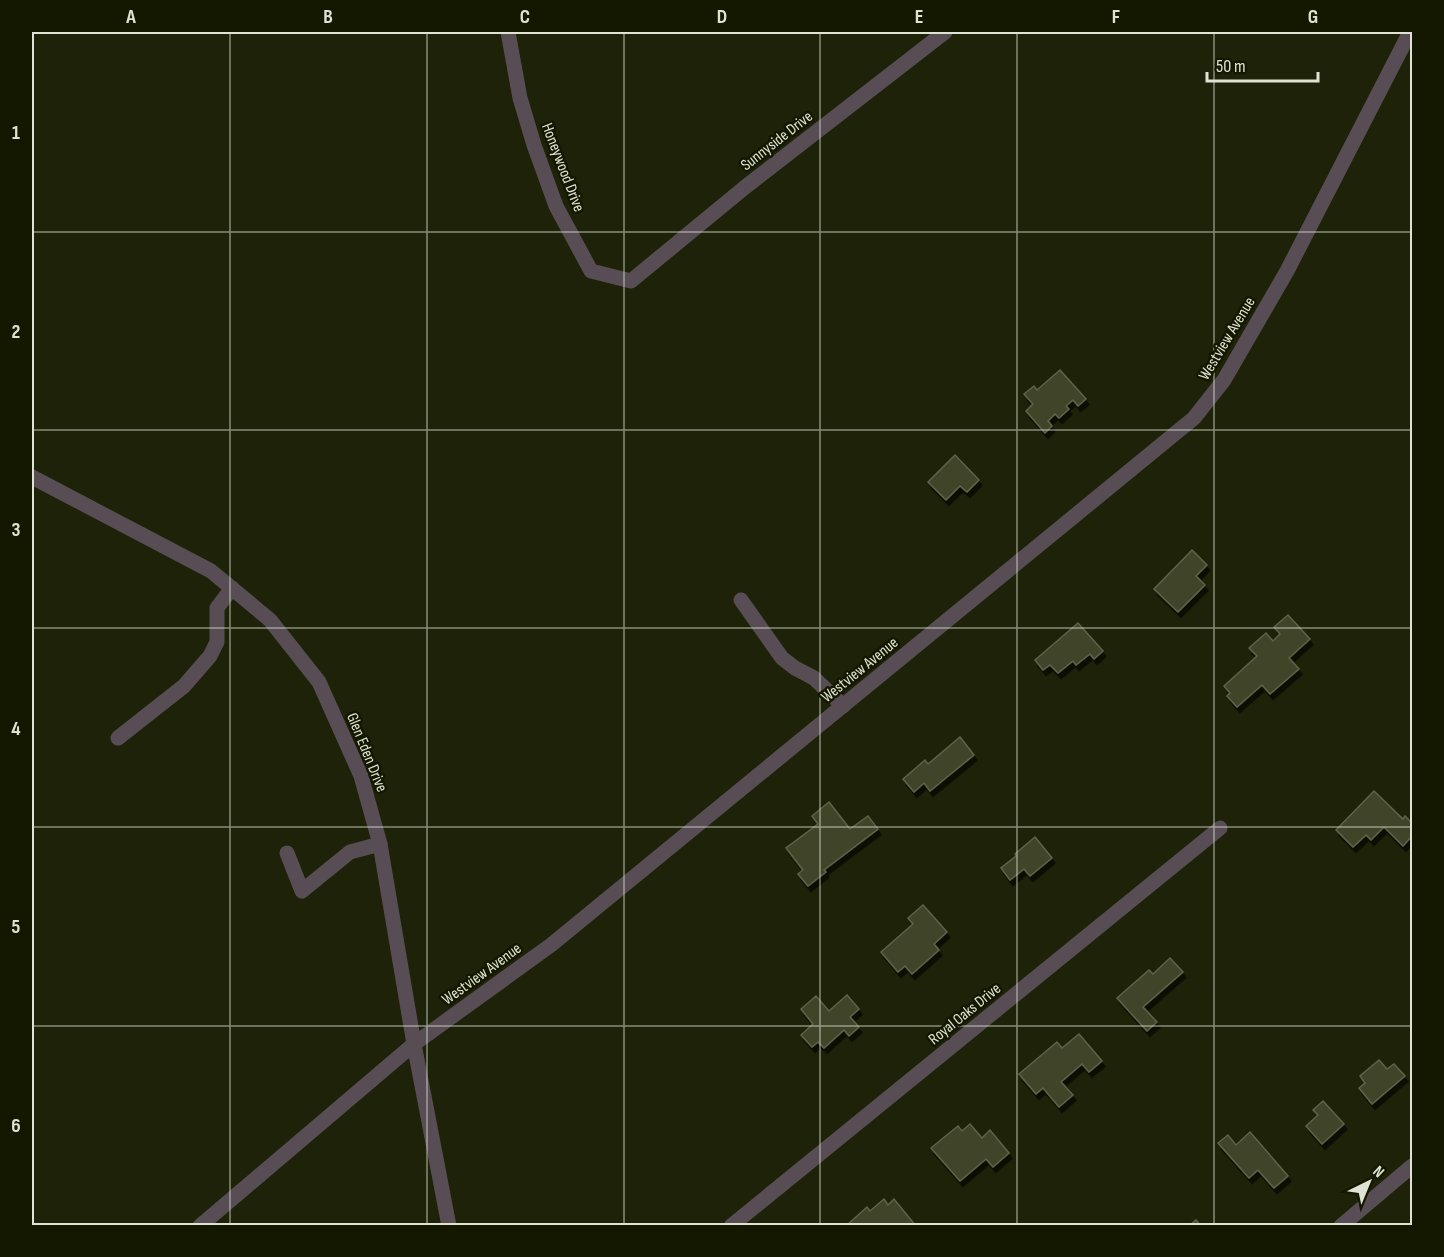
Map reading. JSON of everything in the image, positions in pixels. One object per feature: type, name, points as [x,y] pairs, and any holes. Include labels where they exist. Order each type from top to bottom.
[{"type":"street","name":"Honeywood Drive","points":[[508,32],[520,98],[556,206],[591,271],[631,281]]},
{"type":"street","name":"Sunnyside Drive","points":[[631,281],[744,188],[945,32]]},
{"type":"street","name":"Westview Avenue","points":[[200,1226],[414,1044],[551,945],[1194,418],[1224,380],[1287,271],[1410,32]]},
{"type":"street","name":"Glen Eden Drive","points":[[32,477],[211,571],[270,620],[319,681],[361,776],[380,844],[414,1044],[449,1226]]},
{"type":"street","points":[[118,738],[184,686],[210,656],[217,642],[217,608],[232,588]]},
{"type":"street","points":[[741,600],[782,658],[814,678],[843,706]]},
{"type":"street","name":"Royal Oaks Drive","points":[[731,1226],[1220,828]]},
{"type":"street","points":[[287,853],[302,891],[350,852],[380,844]]},
{"type":"street","points":[[1341,1226],[1413,1166]]},
{"type":"building","points":[[1060,370],[1086,399],[1078,406],[1073,400],[1066,406],[1069,409],[1059,418],[1055,414],[1048,421],[1052,426],[1045,433],[1026,411],[1033,404],[1024,394],[1034,386],[1037,390]]},
{"type":"building","points":[[955,455],[979,480],[967,492],[960,486],[946,500],[928,482]]},
{"type":"building","points":[[1192,550],[1207,565],[1196,576],[1205,585],[1178,612],[1154,589]]},
{"type":"building","points":[[1288,615],[1310,639],[1289,658],[1299,669],[1270,694],[1262,685],[1237,707],[1227,696],[1230,693],[1224,686],[1257,656],[1249,648],[1266,633],[1273,641],[1280,634],[1274,627]]},
{"type":"building","points":[[1078,623],[1103,651],[1094,659],[1090,654],[1076,665],[1073,661],[1058,673],[1050,665],[1043,670],[1035,660]]},
{"type":"building","points":[[960,737],[974,755],[930,791],[924,783],[914,792],[903,779],[925,760],[928,764]]},
{"type":"building","points":[[1374,791],[1403,819],[1405,816],[1412,823],[1412,836],[1403,846],[1384,827],[1371,840],[1366,835],[1353,847],[1336,830]]},
{"type":"building","points":[[829,802],[850,829],[868,816],[878,829],[824,870],[826,872],[808,886],[798,874],[803,870],[786,848],[818,824],[812,816]]},
{"type":"building","points":[[1035,837],[1052,858],[1030,876],[1024,869],[1010,880],[1001,868]]},
{"type":"building","points":[[923,905],[947,932],[934,944],[939,950],[912,974],[905,966],[898,972],[881,952],[913,924],[908,918]]},
{"type":"building","points":[[1170,958],[1183,972],[1143,1007],[1157,1022],[1147,1031],[1117,998],[1149,970],[1153,974]]},
{"type":"building","points":[[847,995],[859,1009],[850,1017],[859,1027],[849,1036],[844,1030],[824,1048],[818,1042],[812,1047],[801,1035],[813,1024],[801,1009],[816,996],[829,1011]]},
{"type":"building","points":[[1079,1034],[1102,1061],[1089,1072],[1082,1064],[1061,1082],[1073,1095],[1059,1107],[1043,1088],[1036,1094],[1019,1074],[1057,1042],[1062,1048]]},
{"type":"building","points":[[1379,1060],[1387,1069],[1394,1064],[1405,1076],[1372,1104],[1359,1088],[1365,1083],[1360,1076]]},
{"type":"building","points":[[1323,1101],[1344,1124],[1322,1144],[1306,1126],[1318,1115],[1313,1110]]},
{"type":"building","points":[[970,1124],[982,1138],[990,1130],[1009,1153],[993,1167],[986,1159],[960,1181],[931,1148],[958,1126],[962,1131]]},
{"type":"building","points":[[1250,1132],[1288,1176],[1274,1188],[1258,1170],[1249,1178],[1218,1143],[1228,1135],[1236,1145]]},
{"type":"building","points":[[884,1199],[888,1205],[894,1199],[916,1226],[846,1226],[867,1207],[870,1211]]},
{"type":"building","points":[[1196,1220],[1201,1226],[1189,1226]]}]
